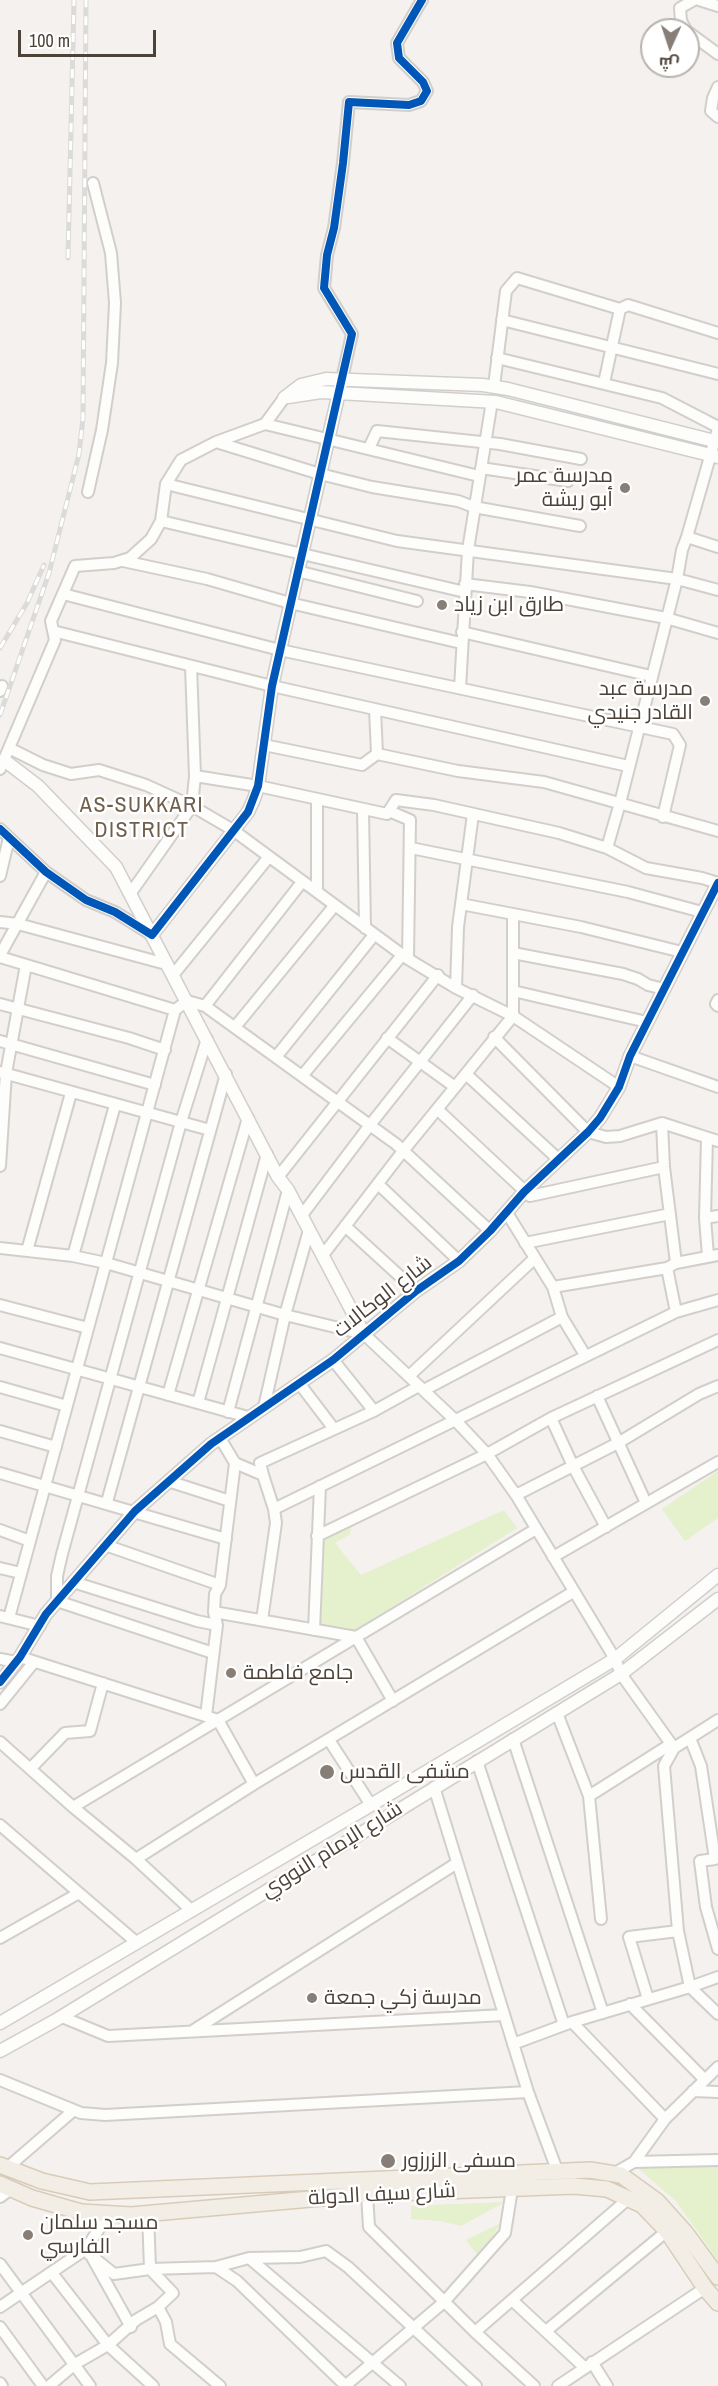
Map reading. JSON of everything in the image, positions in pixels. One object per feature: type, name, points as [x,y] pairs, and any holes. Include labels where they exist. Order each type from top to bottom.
[{"type":"main road","name":"شارع سيف الدولة","points":[[4,2167],[42,2181],[90,2192],[590,2170],[621,2175],[657,2201],[717,2276]]},
{"type":"main road","name":"شارع سيف الدولة","points":[[4,2190],[81,2212],[130,2215],[367,2194],[574,2186],[607,2190],[642,2205],[666,2231],[718,2303]]},
{"type":"street","points":[[152,935],[248,812],[258,786],[272,686],[352,334],[324,288],[327,255],[343,163],[349,102],[409,105],[421,101],[427,91],[423,82],[399,58],[397,43],[422,0]]},
{"type":"street","points":[[681,18],[680,8],[694,0]]},
{"type":"street","points":[[699,0],[718,6]]},
{"type":"street","points":[[700,41],[718,54]]},
{"type":"street","points":[[718,87],[711,111],[718,117]]},
{"type":"street","points":[[88,492],[102,430],[112,363],[115,303],[111,253],[93,183]]},
{"type":"street","points":[[494,386],[506,291],[517,278],[620,309],[628,305],[718,333]]},
{"type":"street","points":[[604,383],[620,309]]},
{"type":"street","points":[[502,320],[718,374]]},
{"type":"street","points":[[497,358],[662,398],[717,435]]},
{"type":"street","points":[[265,424],[284,398],[296,387],[307,382],[326,379],[494,386],[717,435]]},
{"type":"street","points":[[284,398],[310,392],[492,401],[714,456]]},
{"type":"street","points":[[521,407],[524,393]]},
{"type":"street","points":[[460,688],[461,638],[468,550],[492,401]]},
{"type":"street","points":[[568,481],[480,472],[265,424],[216,442],[181,460],[166,484],[161,521],[151,539],[130,558],[114,563],[75,566],[51,621],[54,640],[2,764],[38,786],[116,867],[278,1177],[302,1215],[364,1334],[454,1420],[487,1455],[516,1495],[615,1659],[621,1674],[673,1746]]},
{"type":"street","points":[[369,448],[377,431],[485,442],[581,459]]},
{"type":"street","points":[[607,848],[620,804],[682,550],[714,456],[717,435]]},
{"type":"street","points":[[216,442],[320,474],[372,487],[458,501],[474,507],[580,526]]},
{"type":"street","points":[[166,484],[397,541],[676,579],[718,590]]},
{"type":"street","points":[[161,521],[465,588],[531,592],[666,618],[718,633]]},
{"type":"street","points":[[687,537],[717,542]]},
{"type":"street","points":[[123,560],[207,579],[290,603],[651,676]]},
{"type":"street","points":[[297,571],[417,601]]},
{"type":"street","points":[[63,594],[280,650],[674,734],[680,745],[663,817]]},
{"type":"street","points":[[53,632],[272,686],[628,766]]},
{"type":"street","points":[[130,894],[192,806],[195,776],[191,666]]},
{"type":"street","points":[[375,709],[377,753]]},
{"type":"street","points":[[264,745],[362,765],[377,753]]},
{"type":"street","points":[[9,748],[43,765],[71,774],[99,770],[118,776],[146,785],[192,806],[233,830],[369,932],[456,987],[513,1016],[619,1087]]},
{"type":"street","points":[[377,753],[458,771],[544,782],[718,831]]},
{"type":"street","points":[[195,776],[258,786],[387,814],[392,802],[403,799],[559,833],[607,848],[646,868],[718,883]]},
{"type":"street","points":[[317,800],[317,892]]},
{"type":"street","points":[[276,1057],[369,932],[363,810]]},
{"type":"street","points":[[302,1076],[406,956],[411,848],[410,820],[389,811]]},
{"type":"street","points":[[456,987],[461,904],[473,814]]},
{"type":"street","points":[[0,829],[46,872],[86,900],[115,912],[152,935]]},
{"type":"street","points":[[0,876],[9,838]]},
{"type":"street","points":[[411,848],[628,892],[702,912]]},
{"type":"street","points":[[170,969],[268,858]]},
{"type":"street","points":[[46,872],[0,956],[175,1010]]},
{"type":"street","points":[[206,1006],[302,882]]},
{"type":"street","name":"شارع الوكالات","points":[[0,1682],[18,1660],[57,1601],[135,1511],[220,1438],[333,1360],[416,1291],[459,1261],[507,1213],[524,1192],[588,1132],[605,1111],[619,1087],[630,1056],[718,883]]},
{"type":"street","points":[[461,904],[581,927],[682,952]]},
{"type":"street","points":[[235,1027],[335,905]]},
{"type":"street","points":[[323,1255],[403,1151],[513,1016],[513,915]]},
{"type":"street","points":[[0,922],[18,924],[170,969]]},
{"type":"street","points":[[513,953],[623,974],[638,979],[648,986],[664,989]]},
{"type":"street","points":[[0,1166],[3,1073],[12,1044],[26,965]]},
{"type":"street","points":[[278,1177],[438,975]]},
{"type":"street","points":[[513,991],[647,1022]]},
{"type":"street","points":[[302,1215],[473,995]]},
{"type":"street","points":[[718,1000],[716,1004],[718,1006]]},
{"type":"street","points":[[187,1001],[206,1006],[370,1125],[403,1151],[490,1231]]},
{"type":"street","points":[[40,1626],[4,1617],[21,1573],[175,1010],[187,1001]]},
{"type":"street","points":[[0,1004],[129,1038],[165,1050]]},
{"type":"street","points":[[494,1037],[588,1132],[606,1137],[620,1136],[662,1123],[713,1140],[705,1218],[713,1255],[553,1287]]},
{"type":"street","points":[[387,1038],[455,1087]]},
{"type":"street","points":[[207,1039],[181,1122],[57,1576],[57,1601],[213,1653]]},
{"type":"street","points":[[0,1041],[155,1085]]},
{"type":"street","points":[[630,1056],[718,1087]]},
{"type":"street","points":[[3,1073],[210,1130]]},
{"type":"street","points":[[107,1502],[141,1387],[167,1281],[226,1074]]},
{"type":"street","points":[[466,1074],[558,1159]]},
{"type":"street","points":[[27,1251],[71,1093]]},
{"type":"street","points":[[73,1256],[115,1105]]},
{"type":"street","points":[[437,1109],[530,1196],[664,1167]]},
{"type":"street","points":[[168,1395],[248,1118]]},
{"type":"street","points":[[662,1123],[676,1312]]},
{"type":"street","points":[[198,1403],[267,1154]]},
{"type":"street","points":[[378,1184],[459,1261]]},
{"type":"street","points":[[228,1412],[288,1190]]},
{"type":"street","points":[[507,1213],[553,1287],[562,1317],[585,1355]]},
{"type":"street","points":[[525,1243],[670,1214]]},
{"type":"street","points":[[705,1218],[718,1216]]},
{"type":"street","points":[[345,1226],[416,1291]]},
{"type":"street","points":[[264,1407],[285,1314],[309,1230]]},
{"type":"street","points":[[0,1248],[73,1256],[106,1263],[255,1306],[364,1334]]},
{"type":"street","points":[[409,1376],[535,1258]]},
{"type":"street","points":[[274,1509],[676,1312],[718,1300]]},
{"type":"street","points":[[0,1305],[88,1328]]},
{"type":"street","points":[[261,1620],[276,1523],[260,1463],[374,1411],[562,1317]]},
{"type":"street","points":[[317,1536],[487,1455],[551,1418],[718,1340]]},
{"type":"street","points":[[0,1348],[248,1417]]},
{"type":"street","points":[[333,1360],[374,1411]]},
{"type":"street","points":[[299,1383],[334,1429]]},
{"type":"street","points":[[516,1495],[618,1443],[699,1394],[718,1386]]},
{"type":"street","points":[[0,1387],[67,1406]]},
{"type":"street","points":[[597,1396],[646,1503]]},
{"type":"street","points":[[551,1418],[573,1466],[606,1527]]},
{"type":"street","points":[[0,1431],[56,1447]]},
{"type":"street","points":[[220,1438],[235,1463],[263,1475]]},
{"type":"street","points":[[553,1557],[718,1462]]},
{"type":"street","points":[[206,1716],[217,1625],[214,1594],[220,1585],[235,1463]]},
{"type":"street","points":[[0,1473],[107,1502],[226,1539]]},
{"type":"street","points":[[168,1481],[230,1502]]},
{"type":"street","points":[[314,1630],[320,1486]]},
{"type":"street","points":[[73,1808],[536,1529]]},
{"type":"street","points":[[0,1530],[30,1540]]},
{"type":"street","points":[[105,1545],[220,1585]]},
{"type":"street","points":[[0,1568],[21,1573]]},
{"type":"street","points":[[0,2023],[615,1659],[718,1575]]},
{"type":"street","points":[[74,1582],[197,1621],[217,1625]]},
{"type":"street","points":[[136,1858],[254,1784],[573,1592]]},
{"type":"street","name":"شارع الإمام النووي","points":[[0,2051],[62,2017],[621,1674],[717,1605]]},
{"type":"street","points":[[214,1612],[356,1637]]},
{"type":"street","points":[[356,1637],[393,1701]]},
{"type":"street","points":[[0,1659],[34,1662],[218,1719],[254,1784]]},
{"type":"street","points":[[0,1704],[34,1662]]},
{"type":"street","points":[[30,1769],[65,1733],[90,1731],[103,1683]]},
{"type":"street","points":[[557,1713],[589,1796],[601,1919]]},
{"type":"street","points":[[589,1796],[718,1720]]},
{"type":"street","points":[[690,1738],[701,1766],[715,1859],[700,1861],[706,1907],[718,1948]]},
{"type":"street","points":[[513,1739],[603,2013]]},
{"type":"street","points":[[329,1740],[371,1805]]},
{"type":"street","points":[[0,1742],[73,1808],[136,1858],[190,1910]]},
{"type":"street","points":[[673,1746],[664,1766],[678,1931],[690,1986],[718,2014]]},
{"type":"street","points":[[477,1761],[568,2024],[665,2119]]},
{"type":"street","points":[[434,1787],[528,2092],[557,2170]]},
{"type":"street","points":[[0,1825],[136,1942]]},
{"type":"street","points":[[191,2031],[457,1863]]},
{"type":"street","points":[[0,1938],[79,1893]]},
{"type":"street","points":[[648,1999],[629,1937],[678,1931]]},
{"type":"street","points":[[513,2044],[568,2024],[718,1977]]},
{"type":"street","points":[[630,2004],[705,2080]]},
{"type":"street","points":[[62,2017],[108,2036],[504,2015]]},
{"type":"street","points":[[613,2174],[634,2162],[665,2119],[718,2067]]},
{"type":"street","points":[[0,2080],[81,2113],[105,2115],[528,2092]]},
{"type":"street","points":[[693,2091],[718,2092]]},
{"type":"street","points":[[4,2167],[74,2110]]},
{"type":"street","points":[[634,2162],[718,2160]]},
{"type":"street","points":[[216,2267],[237,2281],[345,2386],[444,2302],[505,2233],[512,2189]]},
{"type":"street","points":[[367,2194],[369,2227],[475,2332],[534,2386]]},
{"type":"street","points":[[475,2332],[628,2199]]},
{"type":"street","points":[[49,2386],[75,2364],[108,2345],[131,2327],[136,2320],[158,2307],[173,2293],[150,2269],[148,2212]]},
{"type":"street","points":[[0,2307],[88,2251],[109,2213]]},
{"type":"street","points":[[546,2331],[666,2231]]},
{"type":"street","points":[[88,2251],[114,2274],[150,2269],[216,2267],[249,2258],[300,2257],[326,2252],[348,2268],[476,2386]]},
{"type":"street","points":[[88,2251],[131,2327]]},
{"type":"street","points":[[249,2258],[400,2386]]},
{"type":"street","points":[[0,2264],[90,2386]]},
{"type":"street","points":[[52,2273],[108,2345],[153,2386]]},
{"type":"street","points":[[558,2386],[705,2288]]},
{"type":"street","points":[[512,2300],[588,2365],[607,2386]]},
{"type":"street","points":[[158,2307],[166,2322],[170,2344],[220,2386]]},
{"type":"street","points":[[0,2327],[43,2386]]},
{"type":"green space","points":[[718,1471],[718,1518],[685,1541],[662,1509]]},
{"type":"green space","points":[[504,1510],[517,1528],[354,1631],[318,1625],[322,1537],[352,1524],[350,1534],[335,1543],[361,1575]]},
{"type":"green space","points":[[633,2164],[718,2165],[718,2261],[676,2201]]},
{"type":"green space","points":[[505,2202],[461,2226],[440,2221],[411,2219],[411,2206]]},
{"type":"green space","points":[[501,2223],[479,2257],[466,2240]]},
{"type":"railway","points":[[68,258],[74,0]]},
{"type":"railway","points":[[0,715],[49,573],[79,454],[83,418],[86,0]]},
{"type":"railway","points":[[0,648],[27,603],[44,565]]},
{"type":"cycle path","points":[[0,829],[46,872],[86,900],[115,912],[152,935],[248,812],[258,786],[272,686],[352,334],[324,288],[327,255],[334,228],[343,163],[349,102],[409,105],[421,101],[427,91],[423,82],[399,58],[397,43],[422,0]]},
{"type":"cycle path","points":[[0,1682],[20,1657],[46,1614],[135,1511],[211,1444],[333,1360],[416,1291],[459,1261],[490,1231],[524,1192],[588,1132],[600,1118],[619,1087],[630,1056],[718,883]]},
{"type":"place","name":"مدرسة عمر أبو ريشة","points":[[625,488]]},
{"type":"place","name":"طارق ابن زياد","points":[[442,605]]},
{"type":"place","name":"مدرسة عبد القادر جنيدي","points":[[705,701]]},
{"type":"place","name":"جامع فاطمة","points":[[231,1673]]},
{"type":"place","name":"مشفى القدس","points":[[327,1772]]},
{"type":"place","name":"مدرسة زكي جمعة","points":[[312,1998]]},
{"type":"place","name":"مسفى الزرزور","points":[[388,2161]]},
{"type":"place","name":"مسجد سلمان الفارسي","points":[[28,2235]]},
{"type":"district","name":"AS-SUKKARI DISTRICT","points":[[142,818]]}]
